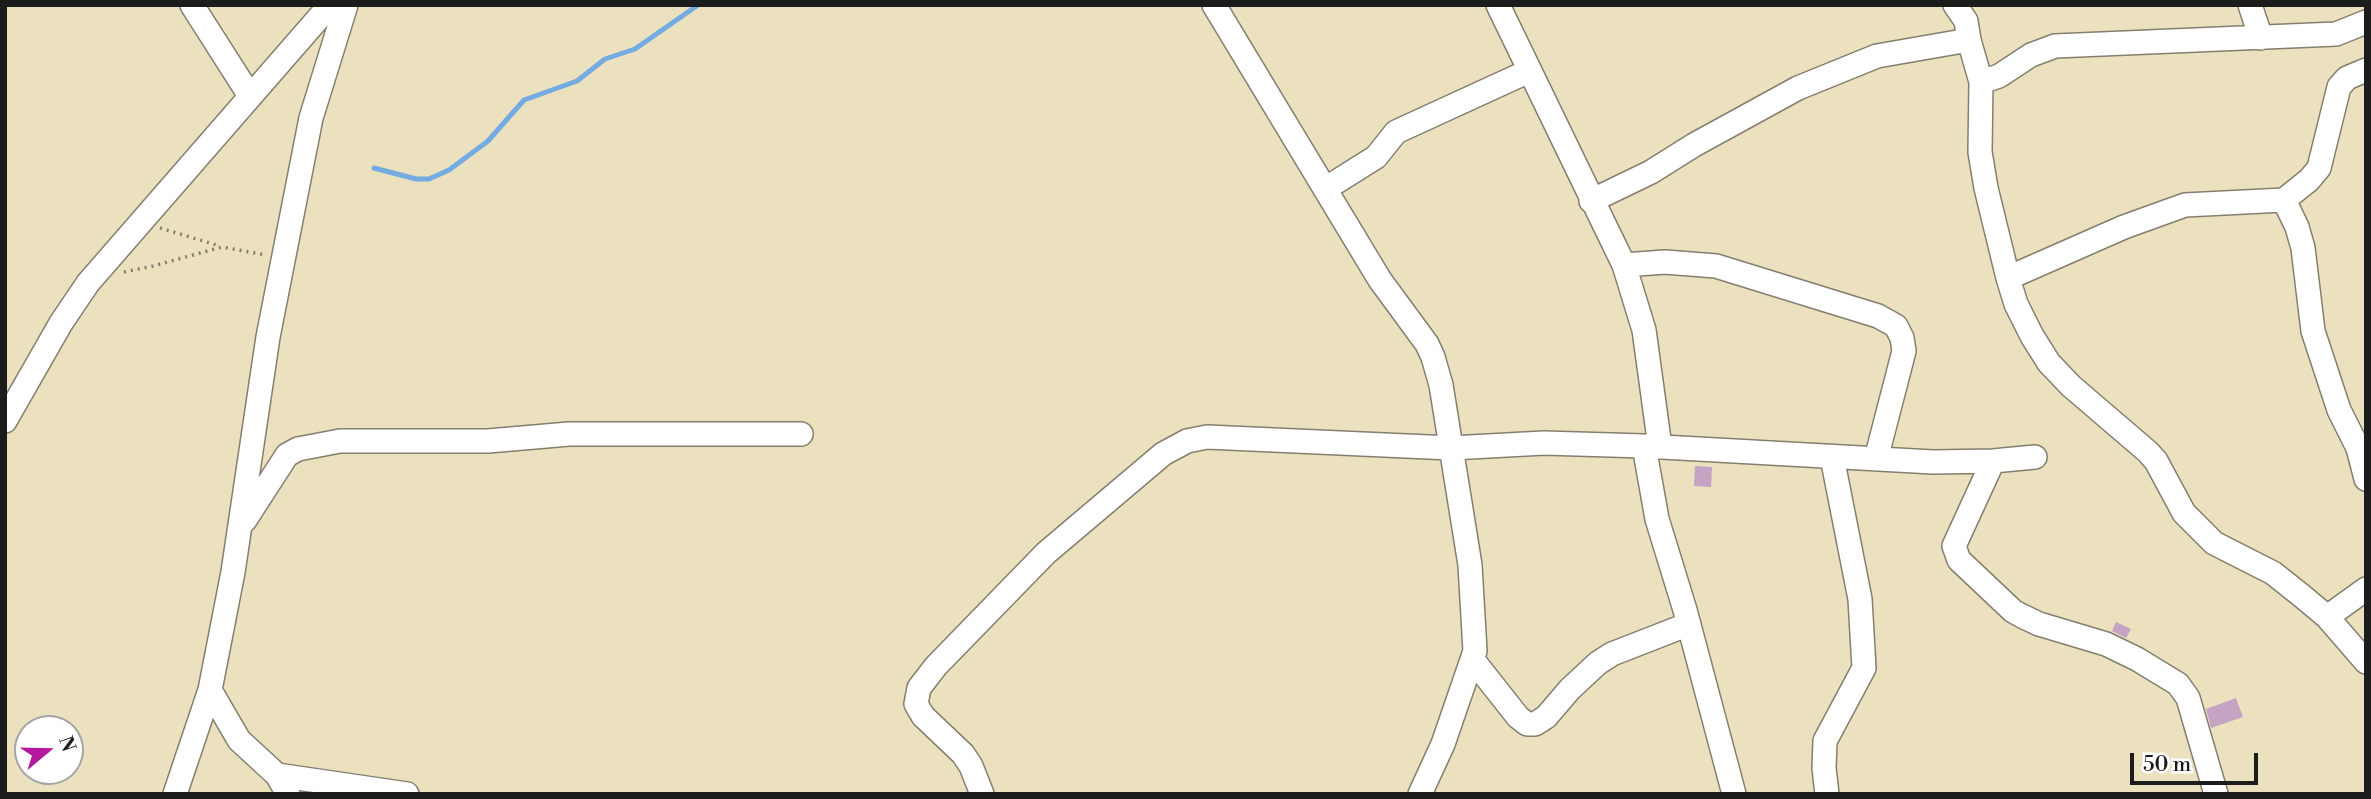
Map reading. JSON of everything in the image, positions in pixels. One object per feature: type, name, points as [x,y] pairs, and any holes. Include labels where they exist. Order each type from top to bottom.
[{"type":"street","points":[[192,5],[250,96]]},
{"type":"street","points":[[5,421],[61,323],[94,276],[330,5]]},
{"type":"street","points":[[175,794],[210,690],[240,528],[256,409],[311,118],[346,5]]},
{"type":"street","points":[[1214,5],[1380,280],[1427,344],[1441,385],[1469,565],[1475,628],[1473,660],[1443,744],[1420,794]]},
{"type":"street","points":[[1498,5],[1624,265],[1644,330],[1657,519],[1689,624],[1734,794]]},
{"type":"street","points":[[1955,5],[1966,21],[1983,93],[1980,152],[1986,188],[2008,278],[2016,303],[2032,336],[2049,363],[2071,386],[2156,461],[2184,513],[2214,543],[2273,573],[2327,617],[2366,662]]},
{"type":"street","points":[[2250,5],[2261,38]]},
{"type":"street","points":[[1981,82],[1998,76],[2031,55],[2055,46],[2336,34],[2366,22]]},
{"type":"street","points":[[1591,201],[1651,172],[1694,145],[1798,88],[1877,57],[1969,40]]},
{"type":"street","points":[[2008,278],[2166,210],[2201,203],[2284,200],[2309,180],[2319,168],[2339,87],[2347,78],[2366,70]]},
{"type":"street","points":[[1325,189],[1376,157],[1396,132],[1529,71]]},
{"type":"street","points":[[2284,200],[2297,227],[2303,248],[2313,331],[2339,410],[2358,448],[2366,479]]},
{"type":"street","points":[[1624,265],[1665,262],[1716,266],[1878,316],[1895,326],[1902,338],[1903,351],[1876,459]]},
{"type":"street","points":[[240,528],[287,455],[298,449],[340,441],[488,441],[569,434],[801,434]]},
{"type":"street","points":[[982,794],[971,766],[962,754],[923,716],[916,704],[919,688],[936,666],[1046,553],[1163,453],[1188,441],[1207,437],[1451,448],[1544,443],[1652,446],[1876,459],[1993,461],[2035,457]]},
{"type":"street","points":[[1827,794],[1825,741],[1864,668],[1860,599],[1832,457]]},
{"type":"street","points":[[1993,461],[1954,546],[1959,560],[2022,616],[2039,624],[2106,644],[2178,684],[2188,698],[2216,794]]},
{"type":"street","points":[[2327,617],[2366,589]]},
{"type":"street","points":[[1473,660],[1518,717],[1527,724],[1535,724],[1546,718],[1570,689],[1598,663],[1612,654],[1689,624]]},
{"type":"street","points":[[210,690],[239,740],[283,784],[407,794]]},
{"type":"path","points":[[141,222],[222,247],[284,258]]},
{"type":"path","points":[[94,276],[153,266],[222,247]]},
{"type":"building","points":[[1695,466],[1712,467],[1711,487],[1694,486]]},
{"type":"building","points":[[2116,622],[2131,629],[2126,638],[2112,631]]},
{"type":"building","points":[[2236,698],[2243,717],[2211,728],[2206,709]]},
{"type":"waterway","points":[[374,168],[416,179],[429,179],[449,170],[488,141],[524,100],[577,81],[605,59],[635,49],[698,5]]}]
